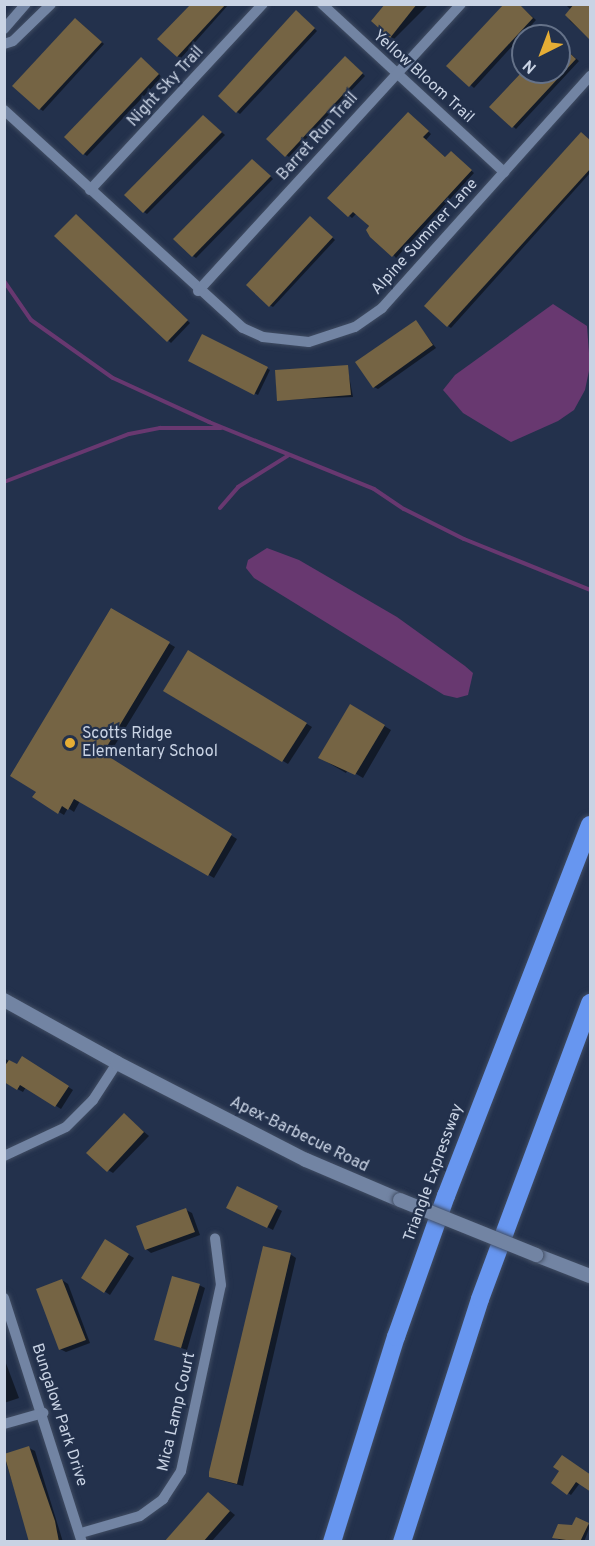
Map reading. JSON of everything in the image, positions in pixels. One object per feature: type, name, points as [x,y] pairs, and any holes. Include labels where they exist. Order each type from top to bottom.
[{"type":"highway","name":"Triangle Expressway","points":[[332,1542],[396,1337],[446,1196],[591,825]]},
{"type":"highway","points":[[402,1542],[480,1299],[591,1003]]},
{"type":"street","points":[[4,29],[26,4]]},
{"type":"street","points":[[4,44],[13,41],[51,4]]},
{"type":"street","name":"Night Sky Trail","points":[[90,190],[263,4]]},
{"type":"street","name":"Yellow Bloom Trail","points":[[321,4],[504,172]]},
{"type":"street","name":"Barret Run Trail","points":[[198,291],[460,4]]},
{"type":"street","name":"Alpine Summer Lane","points":[[4,110],[198,291],[243,328],[263,337],[309,342],[333,336],[382,308],[591,76]]},
{"type":"street","name":"Apex-Barbecue Road","points":[[4,1000],[117,1063],[306,1160],[591,1276]]},
{"type":"street","points":[[4,1156],[66,1127],[93,1100],[117,1063]]},
{"type":"street","name":"Mica Lamp Court","points":[[82,1537],[140,1516],[163,1499],[181,1471],[221,1285],[215,1238]]},
{"type":"street","name":"Bungalow Park Drive","points":[[4,1298],[82,1537]]},
{"type":"street","points":[[4,1424],[43,1413]]},
{"type":"shaded area","points":[[553,304],[587,326],[590,366],[585,390],[574,410],[558,421],[511,442],[463,413],[443,390],[455,375]]},
{"type":"shaded area","points":[[267,548],[299,560],[397,617],[465,666],[473,673],[468,695],[457,698],[444,695],[254,578],[246,568],[248,560]]},
{"type":"building","points":[[191,4],[226,4],[177,57],[157,39]]},
{"type":"building","points":[[385,4],[417,4],[390,38],[371,21]]},
{"type":"building","points":[[504,4],[519,4],[533,18],[527,24],[511,24],[511,42],[469,87],[446,66]]},
{"type":"building","points":[[574,4],[591,4],[591,41],[565,15]]},
{"type":"building","points":[[296,10],[315,28],[236,113],[218,96]]},
{"type":"building","points":[[75,18],[102,42],[39,110],[12,86]]},
{"type":"building","points":[[571,54],[576,59],[571,64]]},
{"type":"building","points":[[345,56],[363,73],[285,157],[266,139]]},
{"type":"building","points":[[141,57],[159,74],[83,155],[64,137]]},
{"type":"building","points":[[511,84],[553,84],[512,128],[489,107]]},
{"type":"building","points":[[408,112],[429,131],[423,137],[445,157],[451,151],[472,170],[392,257],[370,237],[366,230],[369,226],[353,212],[348,217],[327,198]]},
{"type":"building","points":[[203,115],[222,132],[143,213],[124,195]]},
{"type":"building","points":[[581,132],[591,141],[591,168],[447,327],[424,306]]},
{"type":"building","points":[[252,159],[271,176],[192,257],[173,239]]},
{"type":"building","points":[[76,214],[188,320],[167,342],[54,236]]},
{"type":"building","points":[[310,216],[333,237],[269,307],[246,285]]},
{"type":"building","points":[[416,320],[433,345],[373,388],[355,362]]},
{"type":"building","points":[[202,334],[268,367],[254,395],[188,361]]},
{"type":"building","points":[[348,365],[351,395],[277,401],[275,370]]},
{"type":"building","name":"Scotts Ridge Elementary School","points":[[111,608],[170,642],[103,753],[232,834],[208,876],[74,799],[68,810],[62,806],[58,814],[32,797],[36,792],[10,776]]},
{"type":"building","points":[[188,650],[307,723],[282,762],[163,691]]},
{"type":"building","points":[[350,704],[385,725],[355,775],[318,758]]},
{"type":"building","points":[[22,1056],[69,1086],[55,1107],[20,1085],[17,1090],[4,1082],[4,1067],[9,1060],[17,1064]]},
{"type":"building","points":[[124,1113],[144,1132],[107,1172],[86,1153]]},
{"type":"building","points":[[237,1186],[278,1206],[267,1228],[226,1208]]},
{"type":"building","points":[[186,1208],[195,1232],[145,1250],[136,1226]]},
{"type":"building","points":[[105,1239],[129,1254],[104,1293],[81,1278]]},
{"type":"building","points":[[263,1246],[291,1253],[237,1484],[209,1477],[209,1472]]},
{"type":"building","points":[[172,1276],[200,1284],[181,1348],[154,1340]]},
{"type":"building","points":[[62,1279],[86,1340],[59,1350],[36,1289]]},
{"type":"building","points":[[29,1446],[55,1521],[59,1542],[29,1542],[4,1454]]},
{"type":"building","points":[[562,1455],[591,1475],[591,1492],[576,1482],[567,1495],[551,1483],[559,1471],[553,1467]]},
{"type":"building","points":[[208,1492],[230,1511],[203,1542],[164,1542]]},
{"type":"building","points":[[576,1517],[589,1523],[580,1542],[552,1538],[558,1524],[572,1525]]},
{"type":"waterway","points":[[4,281],[31,320],[113,378],[209,422],[374,489],[404,509],[464,539],[590,590]]},
{"type":"waterway","points":[[4,482],[129,434],[160,428],[221,428]]},
{"type":"waterway","points":[[220,508],[238,487],[289,455]]},
{"type":"place","name":"Scotts Ridge Elementary School","points":[[70,743]]}]
